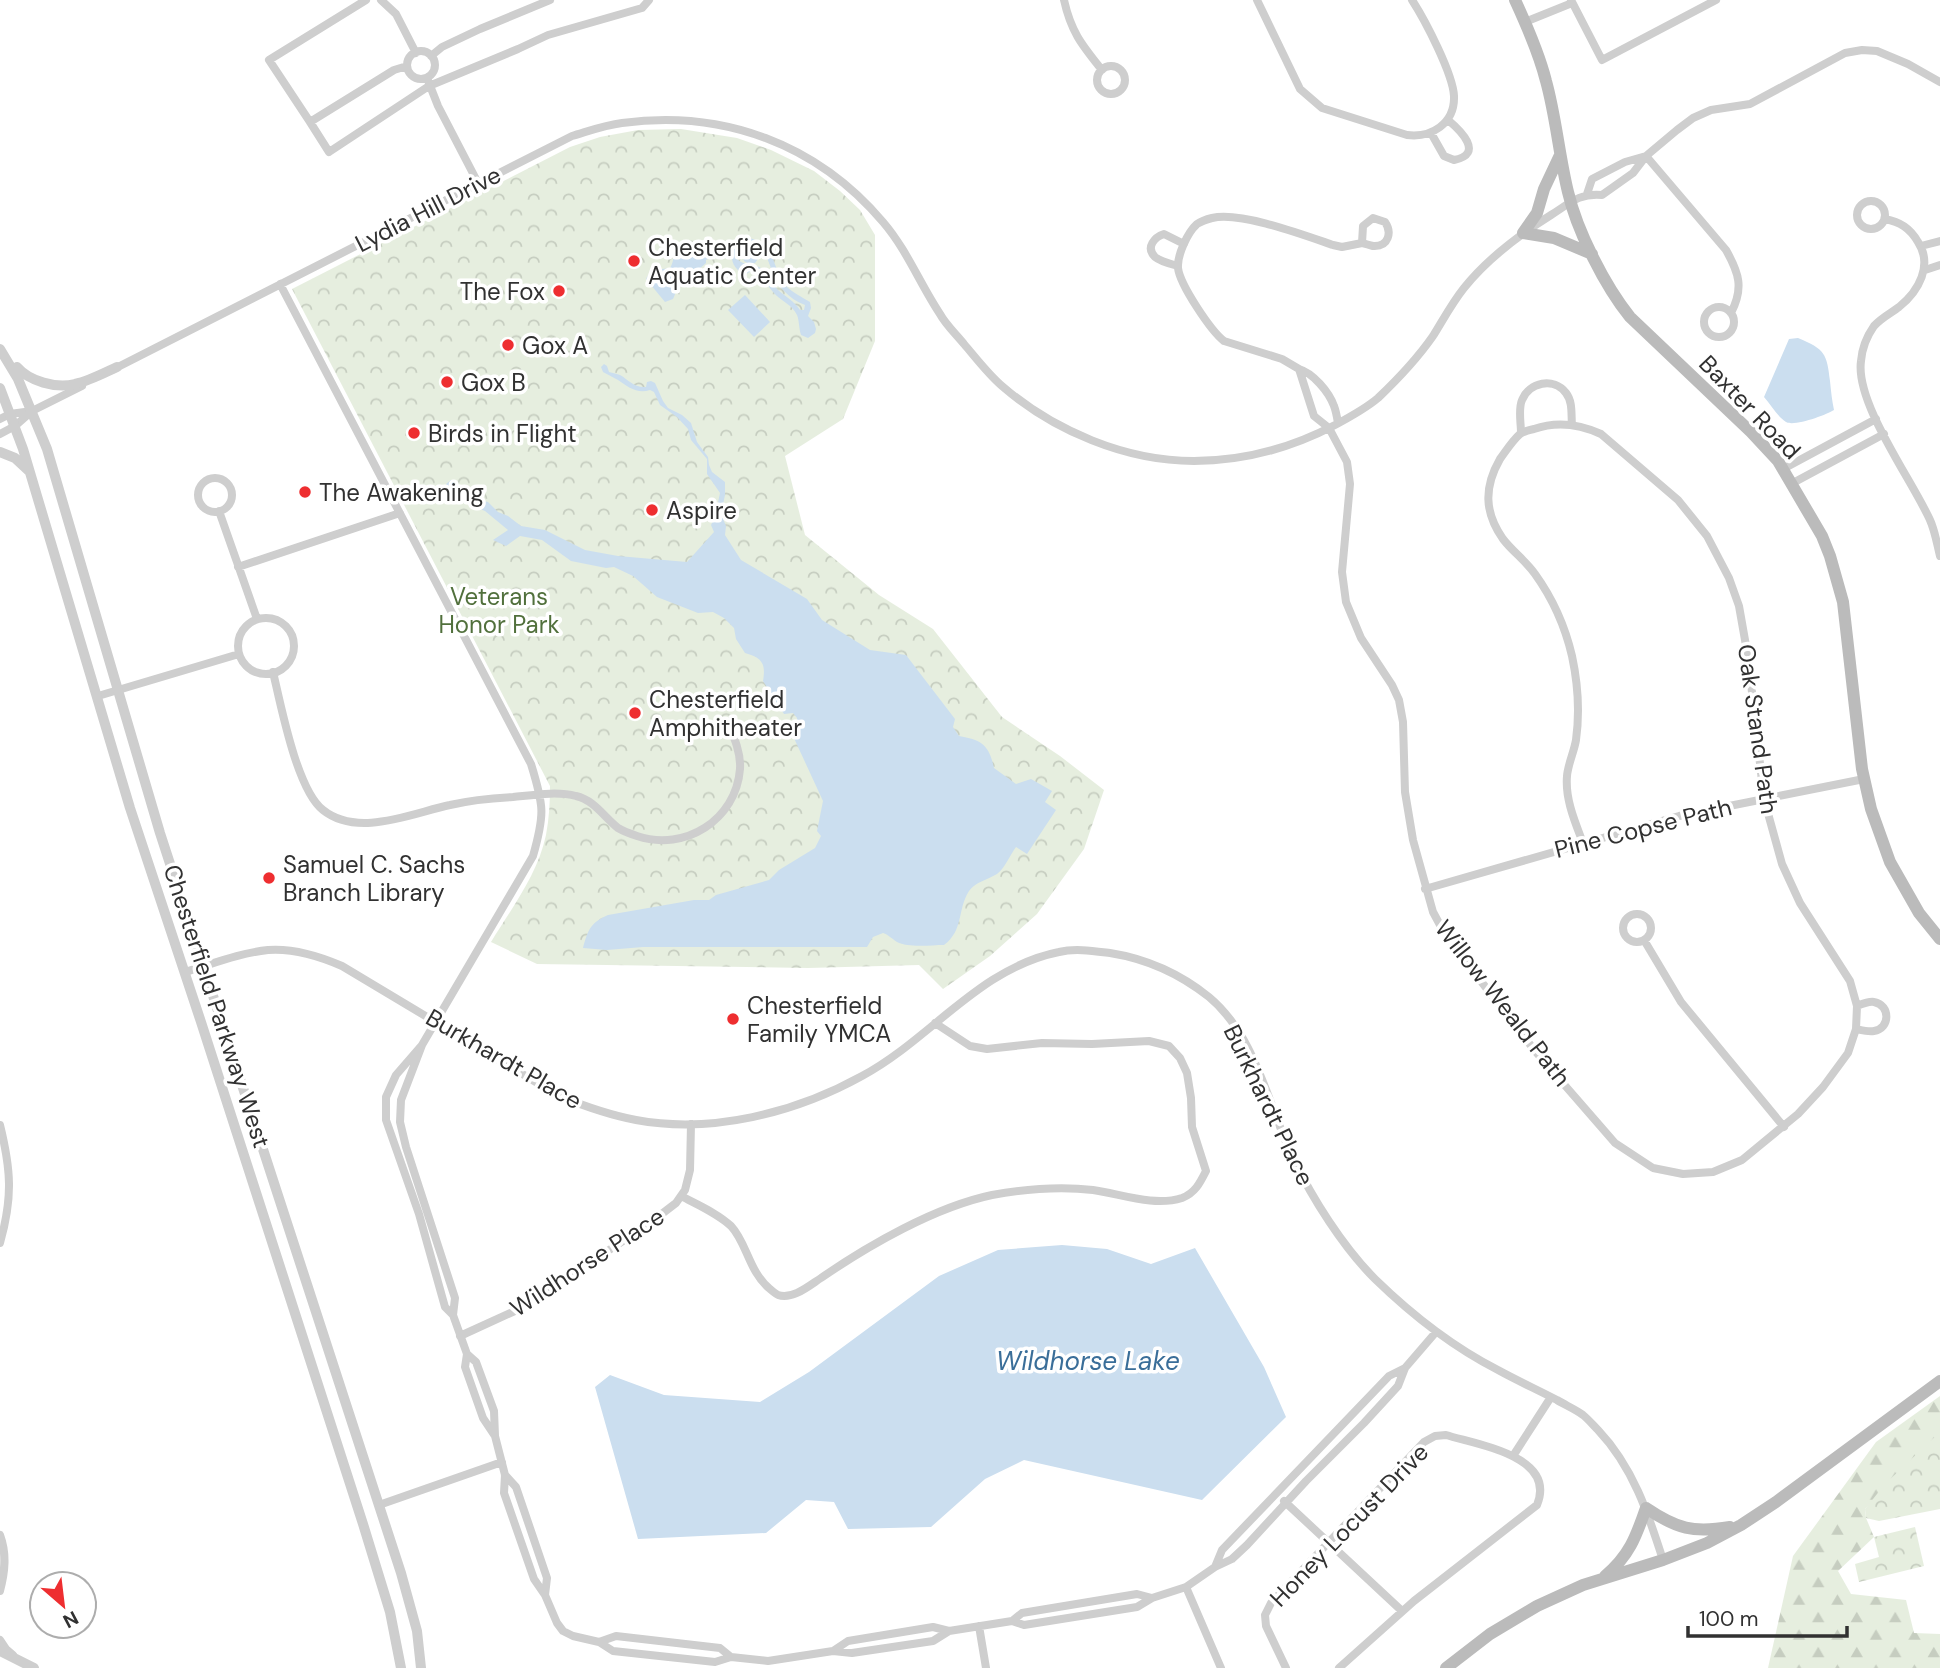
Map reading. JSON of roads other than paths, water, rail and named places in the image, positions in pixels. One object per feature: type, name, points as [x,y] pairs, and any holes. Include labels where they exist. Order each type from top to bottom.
[{"type":"main road","name":"Baxter Road","points":[[1516,0],[1538,54],[1546,82],[1571,203],[1592,254],[1614,295],[1630,317],[1751,432],[1783,469],[1822,536],[1843,602],[1864,779],[1871,809],[1890,862],[1919,913],[1940,939]]},
{"type":"main road","points":[[1560,155],[1544,189],[1537,213],[1523,233],[1554,238],[1592,254]]},
{"type":"main road","points":[[1446,1668],[1490,1634],[1537,1606],[1583,1585],[1707,1543],[1741,1525],[1940,1381]]},
{"type":"main road","points":[[1599,1580],[1628,1552],[1638,1534],[1646,1508],[1685,1529],[1717,1529],[1741,1525]]},
{"type":"street","points":[[366,0],[269,61],[329,152],[428,82],[518,49],[548,34],[642,8],[649,0]]},
{"type":"street","points":[[381,0],[396,14],[415,53]]},
{"type":"street","points":[[431,56],[442,47],[480,29],[551,0]]},
{"type":"street","points":[[1065,0],[1070,22],[1079,42],[1102,69]]},
{"type":"street","points":[[1257,0],[1300,89],[1307,96],[1322,108],[1406,135],[1418,136],[1431,133],[1448,120],[1454,97],[1452,83],[1427,25],[1412,0]]},
{"type":"street","points":[[1525,22],[1572,2],[1602,60],[1716,0]]},
{"type":"street","points":[[1646,156],[1625,162],[1592,179],[1587,194],[1602,195],[1633,173],[1646,156],[1693,118],[1711,110],[1750,104],[1845,54],[1862,50],[1877,51],[1940,82]]},
{"type":"street","points":[[428,82],[435,68],[435,61],[424,52],[415,53],[407,66],[409,72],[428,82],[478,183]]},
{"type":"street","points":[[310,122],[394,70],[407,66]]},
{"type":"street","name":"Lydia Hill Drive","points":[[32,411],[572,136],[645,120],[691,121],[737,127],[773,140],[807,156],[864,200],[904,248],[940,315],[978,360],[1001,385],[1065,428],[1121,450],[1157,458],[1194,461],[1229,459],[1261,454],[1291,445],[1354,415],[1375,400],[1416,359],[1464,287],[1508,244],[1587,194]]},
{"type":"street","points":[[1431,133],[1444,156],[1454,160],[1463,156],[1468,143],[1462,132],[1448,120]]},
{"type":"street","points":[[1646,156],[1726,250],[1735,266],[1740,281],[1731,313]]},
{"type":"street","points":[[1338,423],[1330,397],[1312,376],[1282,359],[1224,341],[1216,335],[1180,277],[1178,266],[1184,244],[1198,224],[1222,216],[1259,221],[1342,247],[1362,243]]},
{"type":"street","points":[[1885,219],[1898,222],[1912,232],[1921,246],[1925,270],[1913,292],[1873,327],[1864,345],[1860,375],[1863,392],[1876,419],[1931,521],[1940,556]]},
{"type":"street","points":[[1178,266],[1157,259],[1152,252],[1152,244],[1157,237],[1164,234],[1184,244]]},
{"type":"street","points":[[1921,246],[1940,241]]},
{"type":"street","points":[[1925,270],[1940,265]]},
{"type":"street","points":[[281,284],[531,764],[541,795],[542,825],[533,856],[422,1045],[401,1100],[400,1122],[455,1298],[453,1315],[467,1354],[464,1367],[483,1418],[495,1436],[505,1475],[504,1493],[534,1578],[563,1632],[599,1642],[613,1651],[715,1662],[731,1657]]},
{"type":"street","points":[[0,349],[24,375],[51,385],[74,385],[117,368]]},
{"type":"street","name":"Chesterfield Parkway West","points":[[0,349],[18,379],[47,449],[160,833],[401,1573],[417,1632],[421,1668]]},
{"type":"street","name":"Willow Weald Path","points":[[1299,369],[1314,416],[1329,428],[1347,462],[1350,484],[1342,572],[1346,602],[1361,638],[1399,700],[1403,722],[1405,792],[1413,840],[1425,889],[1446,936],[1535,1051],[1615,1143],[1653,1168],[1683,1174],[1713,1172],[1742,1160],[1784,1127]]},
{"type":"street","points":[[1572,425],[1571,402],[1561,387],[1540,383],[1527,391],[1520,406],[1521,433],[1493,472],[1488,489],[1489,508],[1495,525],[1503,539],[1534,572],[1564,626],[1578,687],[1576,742],[1567,776],[1568,799],[1583,843]]},
{"type":"street","name":"Chesterfield Parkway West","points":[[0,388],[5,416],[15,426],[30,473],[130,808],[359,1511],[390,1612],[401,1668]]},
{"type":"street","points":[[5,416],[32,411]]},
{"type":"street","points":[[0,434],[15,426],[32,411]]},
{"type":"street","points":[[1783,469],[1876,419]]},
{"type":"street","name":"Oak Stand Path","points":[[1521,433],[1548,424],[1572,425],[1601,434],[1678,500],[1707,536],[1729,578],[1739,606],[1748,657],[1764,799],[1782,864],[1800,903],[1850,981],[1857,1006],[1856,1029],[1848,1053],[1837,1070],[1784,1127]]},
{"type":"street","points":[[1791,484],[1884,434]]},
{"type":"street","points":[[0,452],[15,458],[30,473]]},
{"type":"street","points":[[211,478],[224,480],[232,491],[230,504],[219,512],[206,510],[199,499],[201,486],[211,478]]},
{"type":"street","points":[[219,512],[257,620]]},
{"type":"street","points":[[238,567],[400,513]]},
{"type":"street","points":[[257,620],[276,620],[290,632],[293,640],[291,659],[274,673],[259,673],[250,669],[239,654],[239,637],[243,629],[257,620]]},
{"type":"street","points":[[98,696],[239,654]]},
{"type":"street","points":[[274,673],[306,788],[323,810],[338,819],[353,823],[399,819],[488,798],[566,794],[580,796],[620,829],[638,837],[657,841],[680,839],[701,831],[719,818],[738,785],[740,766],[736,742],[728,723]]},
{"type":"street","name":"Pine Copse Path","points":[[1425,889],[1679,816],[1864,779]]},
{"type":"street","points":[[1644,940],[1681,1002],[1784,1127]]},
{"type":"street","name":"Burkhardt Place","points":[[185,972],[270,950],[301,952],[321,957],[342,966],[559,1096],[594,1110],[637,1120],[691,1124],[739,1119],[823,1096],[865,1075],[901,1052],[981,986],[1019,964],[1060,951],[1091,950],[1135,957],[1177,974],[1212,999],[1228,1017],[1258,1068],[1271,1107],[1313,1196],[1339,1235],[1373,1276],[1436,1332],[1496,1370],[1583,1414],[1609,1442],[1630,1474],[1646,1508],[1663,1560]]},
{"type":"street","points":[[1856,1029],[1878,1030],[1887,1019],[1885,1010],[1878,1003],[1857,1006]]},
{"type":"street","points":[[681,1195],[732,1227],[750,1264],[763,1283],[778,1295],[787,1296],[799,1292],[901,1231],[955,1206],[993,1195],[1052,1188],[1091,1190],[1148,1200],[1174,1200],[1195,1190],[1206,1171],[1192,1127],[1187,1073],[1180,1058],[1169,1046],[1149,1041],[1042,1043],[987,1049],[970,1046],[935,1023]]},
{"type":"street","points":[[422,1045],[396,1075],[386,1097],[386,1120],[419,1214],[445,1307],[453,1315]]},
{"type":"street","name":"Wildhorse Place","points":[[460,1336],[517,1310],[646,1226],[676,1203],[685,1190],[690,1170],[691,1124]]},
{"type":"street","points":[[0,1125],[10,1177],[10,1195],[0,1242]]},
{"type":"street","points":[[833,1651],[852,1654],[933,1641],[949,1631],[979,1626],[1012,1621],[1024,1625],[1137,1607],[1152,1598],[1186,1587],[1232,1559],[1247,1545],[1398,1386],[1405,1368],[1436,1332]]},
{"type":"street","points":[[1215,1567],[1222,1550],[1276,1493],[1389,1376],[1405,1368]]},
{"type":"street","points":[[1339,1668],[1402,1611],[1537,1505],[1541,1496],[1541,1485],[1536,1472],[1513,1456],[1551,1397]]},
{"type":"street","name":"Honey Locust Drive","points":[[1286,1668],[1266,1626],[1265,1615],[1271,1603],[1424,1443],[1435,1436],[1446,1435],[1513,1456]]},
{"type":"street","points":[[359,1511],[502,1462]]},
{"type":"street","points":[[505,1475],[516,1488],[547,1577],[545,1595]]},
{"type":"street","points":[[1276,1493],[1402,1611]]},
{"type":"street","points":[[0,1535],[5,1563],[0,1591]]},
{"type":"street","points":[[1186,1587],[1221,1668]]},
{"type":"street","points":[[979,1626],[986,1668]]},
{"type":"street","points":[[599,1642],[616,1636],[720,1648],[731,1657],[767,1664],[833,1651],[848,1642],[933,1627],[949,1631]]},
{"type":"street","points":[[0,1640],[20,1661]]},
{"type":"street","points":[[0,1651],[34,1668]]},
{"type":"water","points":[[749,238],[764,246],[786,286],[810,302],[808,316],[814,322],[815,333],[808,338],[801,335],[795,311],[776,295],[757,273],[754,271],[745,275],[735,266],[732,261],[733,250]],"holes":[[[751,243],[745,246],[742,252],[744,261],[755,263],[761,255],[760,248],[762,249],[774,277],[789,296],[805,305],[804,310],[800,310],[778,290],[762,269],[737,259],[741,248],[746,244]]]},
{"type":"water","points":[[686,242],[693,247],[695,258],[701,257],[700,249],[711,247],[714,256],[706,260],[691,282],[682,281],[673,299],[665,302],[646,279],[654,271],[670,268],[675,250]]},
{"type":"water","points":[[745,295],[770,322],[754,337],[728,310]]},
{"type":"water","points":[[1798,338],[1819,349],[1826,358],[1834,410],[1810,420],[1790,423],[1780,417],[1764,397],[1789,339]]},
{"type":"water","points":[[604,364],[609,372],[638,386],[646,387],[647,382],[651,381],[655,383],[668,408],[691,423],[697,442],[708,457],[712,472],[725,482],[721,514],[726,526],[725,535],[741,560],[807,599],[822,620],[870,650],[906,655],[955,719],[953,727],[959,736],[983,744],[990,753],[994,768],[1016,784],[1031,779],[1052,791],[1045,802],[1056,810],[1027,854],[1016,847],[1000,871],[969,891],[955,933],[944,945],[907,945],[883,933],[873,937],[867,947],[583,948],[591,928],[608,915],[694,900],[709,900],[716,895],[769,880],[779,870],[815,848],[821,836],[817,831],[823,801],[793,736],[797,718],[793,713],[784,714],[763,681],[762,662],[745,653],[736,639],[734,628],[724,618],[713,612],[698,613],[657,597],[633,576],[614,567],[571,561],[542,540],[520,536],[506,546],[493,540],[508,530],[485,511],[458,500],[446,484],[451,480],[469,497],[488,502],[498,512],[521,526],[545,530],[585,550],[618,556],[687,562],[714,532],[711,525],[720,493],[707,474],[707,459],[691,440],[688,429],[660,405],[654,392],[629,387],[603,372],[601,367]]},
{"type":"water","name":"Wildhorse Lake","points":[[1062,1245],[1107,1249],[1151,1264],[1195,1248],[1264,1367],[1286,1417],[1202,1500],[1024,1460],[985,1479],[931,1527],[848,1529],[834,1502],[806,1500],[766,1533],[638,1539],[595,1387],[610,1375],[664,1395],[760,1402],[809,1372],[939,1276],[998,1250]]},
{"type":"place","name":"Chesterfield Aquatic Center","points":[[634,261]]},
{"type":"place","name":"The Fox","points":[[559,291]]},
{"type":"place","name":"Gox A","points":[[508,345]]},
{"type":"place","name":"Gox B","points":[[447,382]]},
{"type":"place","name":"Birds in Flight","points":[[414,433]]},
{"type":"place","name":"The Awakening","points":[[305,492]]},
{"type":"place","name":"Aspire","points":[[652,510]]},
{"type":"place","name":"Chesterfield Amphitheater","points":[[635,713]]},
{"type":"place","name":"Samuel C. Sachs Branch Library","points":[[269,878]]},
{"type":"place","name":"Chesterfield Family YMCA","points":[[733,1019]]},
{"type":"park label","name":"Veterans Honor Park","points":[[499,610]]}]
